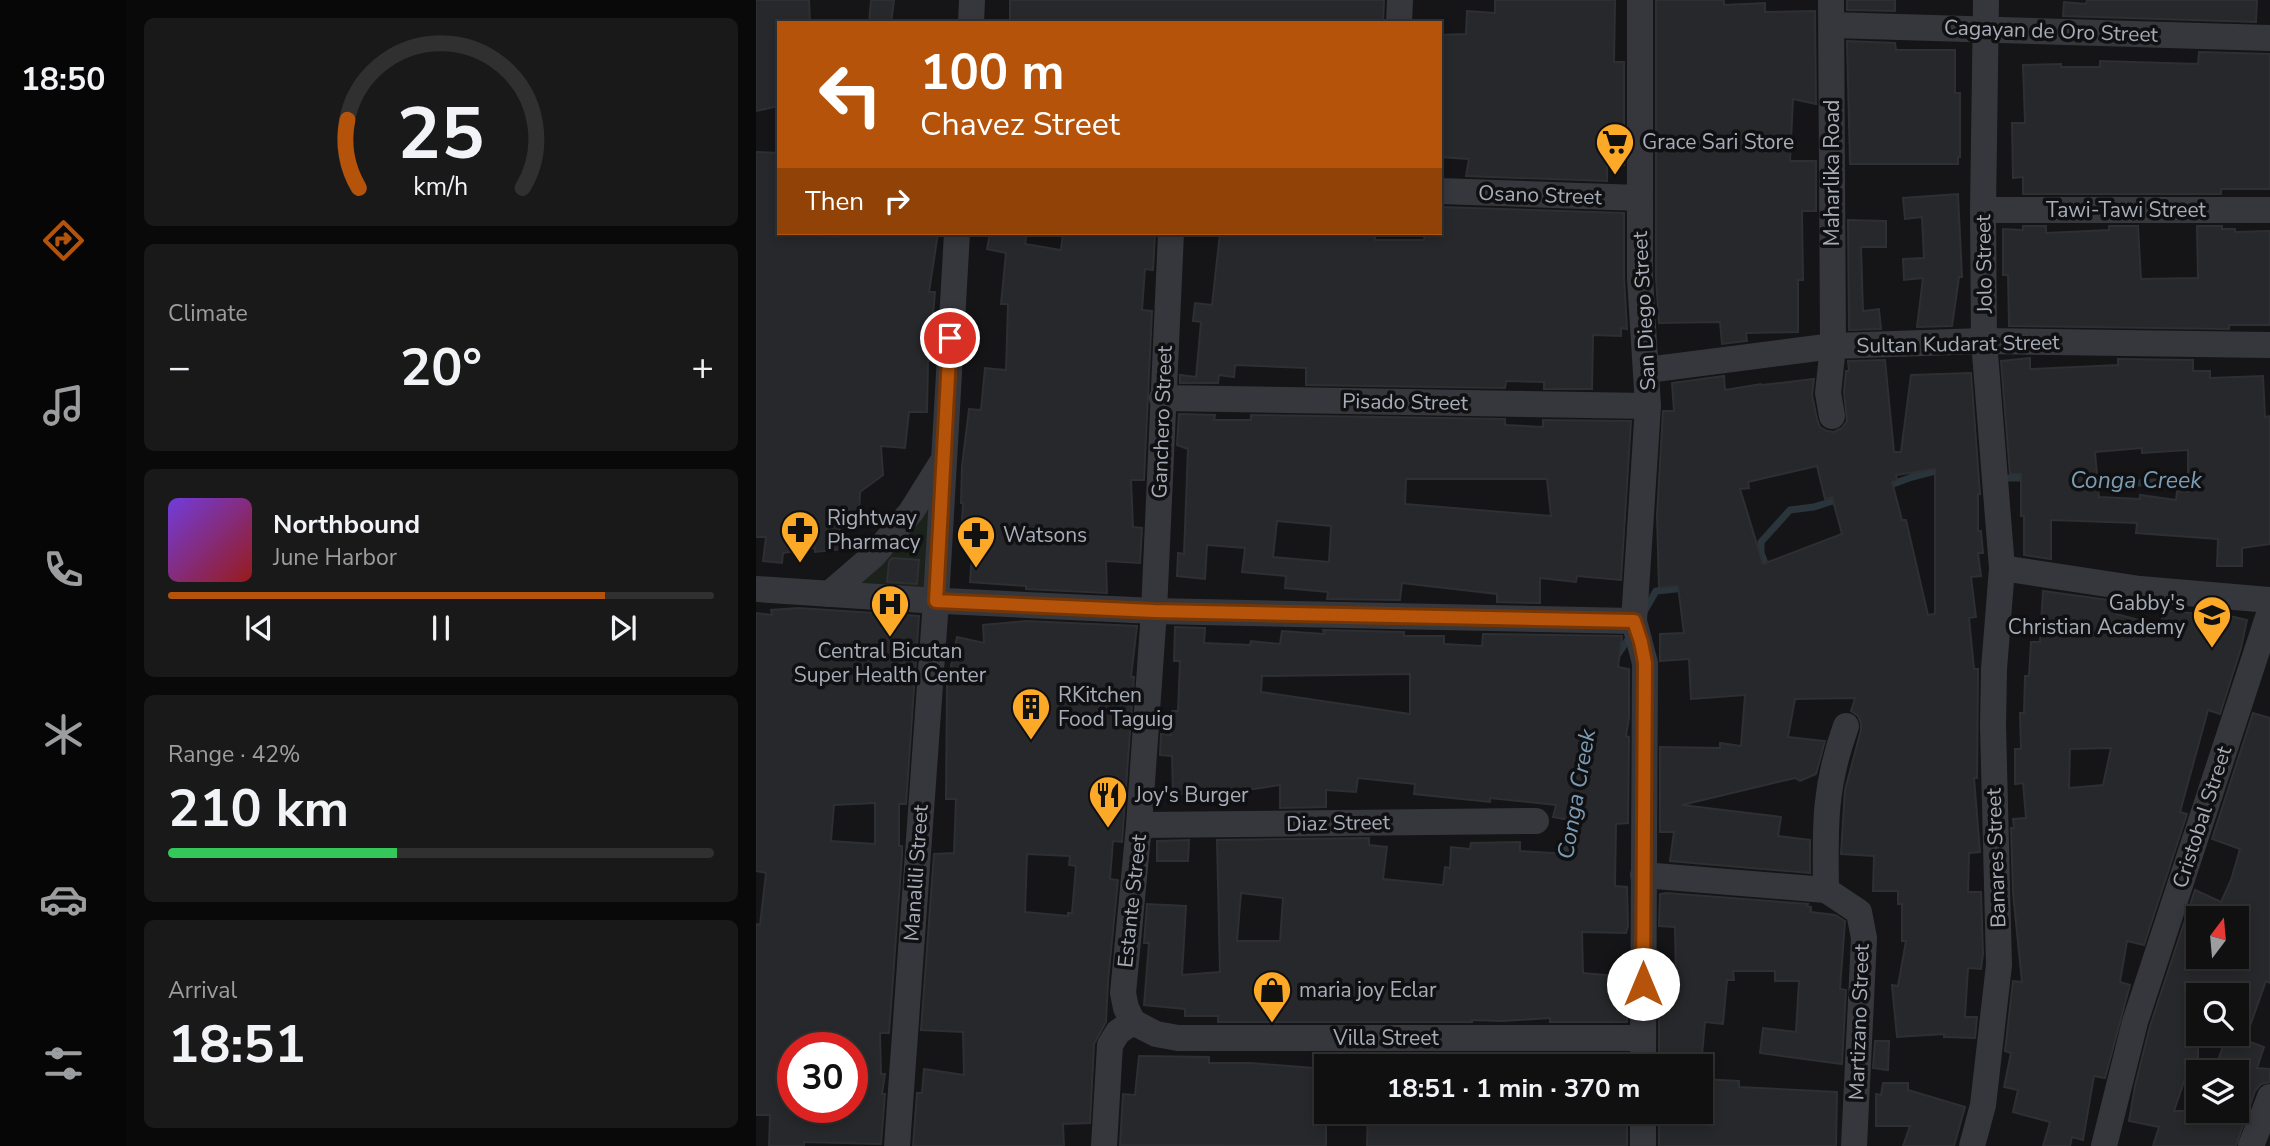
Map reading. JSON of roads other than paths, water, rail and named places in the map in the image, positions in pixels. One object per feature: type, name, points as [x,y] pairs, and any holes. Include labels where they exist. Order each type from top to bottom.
[{"type":"street","points":[[971,21],[972,0]]},
{"type":"street","points":[[1399,21],[1400,0]]},
{"type":"street","name":"San Diego Street","points":[[1640,0],[1640,278],[1648,406],[1636,628],[1645,663],[1643,1054]]},
{"type":"street","name":"Jolo Street","points":[[1986,0],[1984,341],[2002,569]]},
{"type":"street","name":"Cagayan de Oro Street","points":[[1831,13],[1987,29],[2270,38]]},
{"type":"street","name":"Maharlika Road","points":[[1831,13],[1833,346],[1828,393],[1832,415]]},
{"type":"street","name":"Osano Street","points":[[1442,191],[1640,198]]},
{"type":"street","name":"Tawi-Tawi Street","points":[[1983,210],[2270,210]]},
{"type":"street","name":"Manalili Street","points":[[897,1146],[936,601],[957,235]]},
{"type":"street","name":"Ganchero Street","points":[[1154,611],[1171,235]]},
{"type":"street","name":"Sultan Kudarat Street","points":[[1647,370],[1833,346],[1984,341],[2270,345]]},
{"type":"street","name":"Pisado Street","points":[[1163,398],[1648,406]]},
{"type":"street","points":[[829,594],[873,556],[904,521],[942,463]]},
{"type":"street","points":[[2002,569],[2106,585],[2270,600]]},
{"type":"street","name":"Banares Street","points":[[1972,1146],[1983,1105],[1999,965],[1993,738],[1994,669],[2002,569]]},
{"type":"street","points":[[756,589],[1154,611],[1636,628]]},
{"type":"street","name":"Estante Street","points":[[1133,1023],[1123,993],[1139,825],[1154,611]]},
{"type":"street","name":"Cristobal Street","points":[[2104,1146],[2135,1022],[2270,611]]},
{"type":"street","points":[[1826,890],[1827,796],[1835,758],[1846,726]]},
{"type":"street","name":"Diaz Street","points":[[1139,825],[1536,821]]},
{"type":"street","name":"Martizano Street","points":[[1643,876],[1826,890],[1859,912],[1864,938],[1854,1146]]},
{"type":"street","points":[[1104,1146],[1110,1045],[1118,1032],[1133,1023]]},
{"type":"street","name":"Villa Street","points":[[1133,1023],[1156,1034],[1178,1038],[1643,1038]]},
{"type":"street","points":[[2251,1146],[2270,1097]]},
{"type":"street","points":[[1643,1124],[1643,1146]]},
{"type":"waterway","name":"Conga Creek","points":[[1885,487],[1943,469]]},
{"type":"waterway","name":"Conga Creek","points":[[2001,478],[2029,478]]},
{"type":"waterway","name":"Conga Creek","points":[[2090,480],[2142,483],[2196,479]]},
{"type":"waterway","name":"Conga Creek","points":[[1753,566],[1765,563],[1761,542],[1790,510],[1814,507],[1839,499]]},
{"type":"waterway","name":"Conga Creek","points":[[1644,612],[1656,591],[1686,588]]},
{"type":"waterway","name":"Conga Creek","points":[[1616,657],[1631,635]]},
{"type":"waterway","name":"Conga Creek","points":[[1563,862],[1570,818]]},
{"type":"place","name":"Grace Sari Store","points":[[1615,176]]},
{"type":"place","name":"Rightway Pharmacy","points":[[800,564]]},
{"type":"place","name":"Watsons","points":[[976,569]]},
{"type":"place","name":"Central Bicutan Super Health Center","points":[[890,638]]},
{"type":"place","name":"Gabby's Christian Academy","points":[[2212,649]]},
{"type":"place","name":"RKitchen Food Taguig","points":[[1031,741]]},
{"type":"place","name":"Joy's Burger","points":[[1108,829]]},
{"type":"place","name":"maria joy Eclar","points":[[1272,1024]]}]
